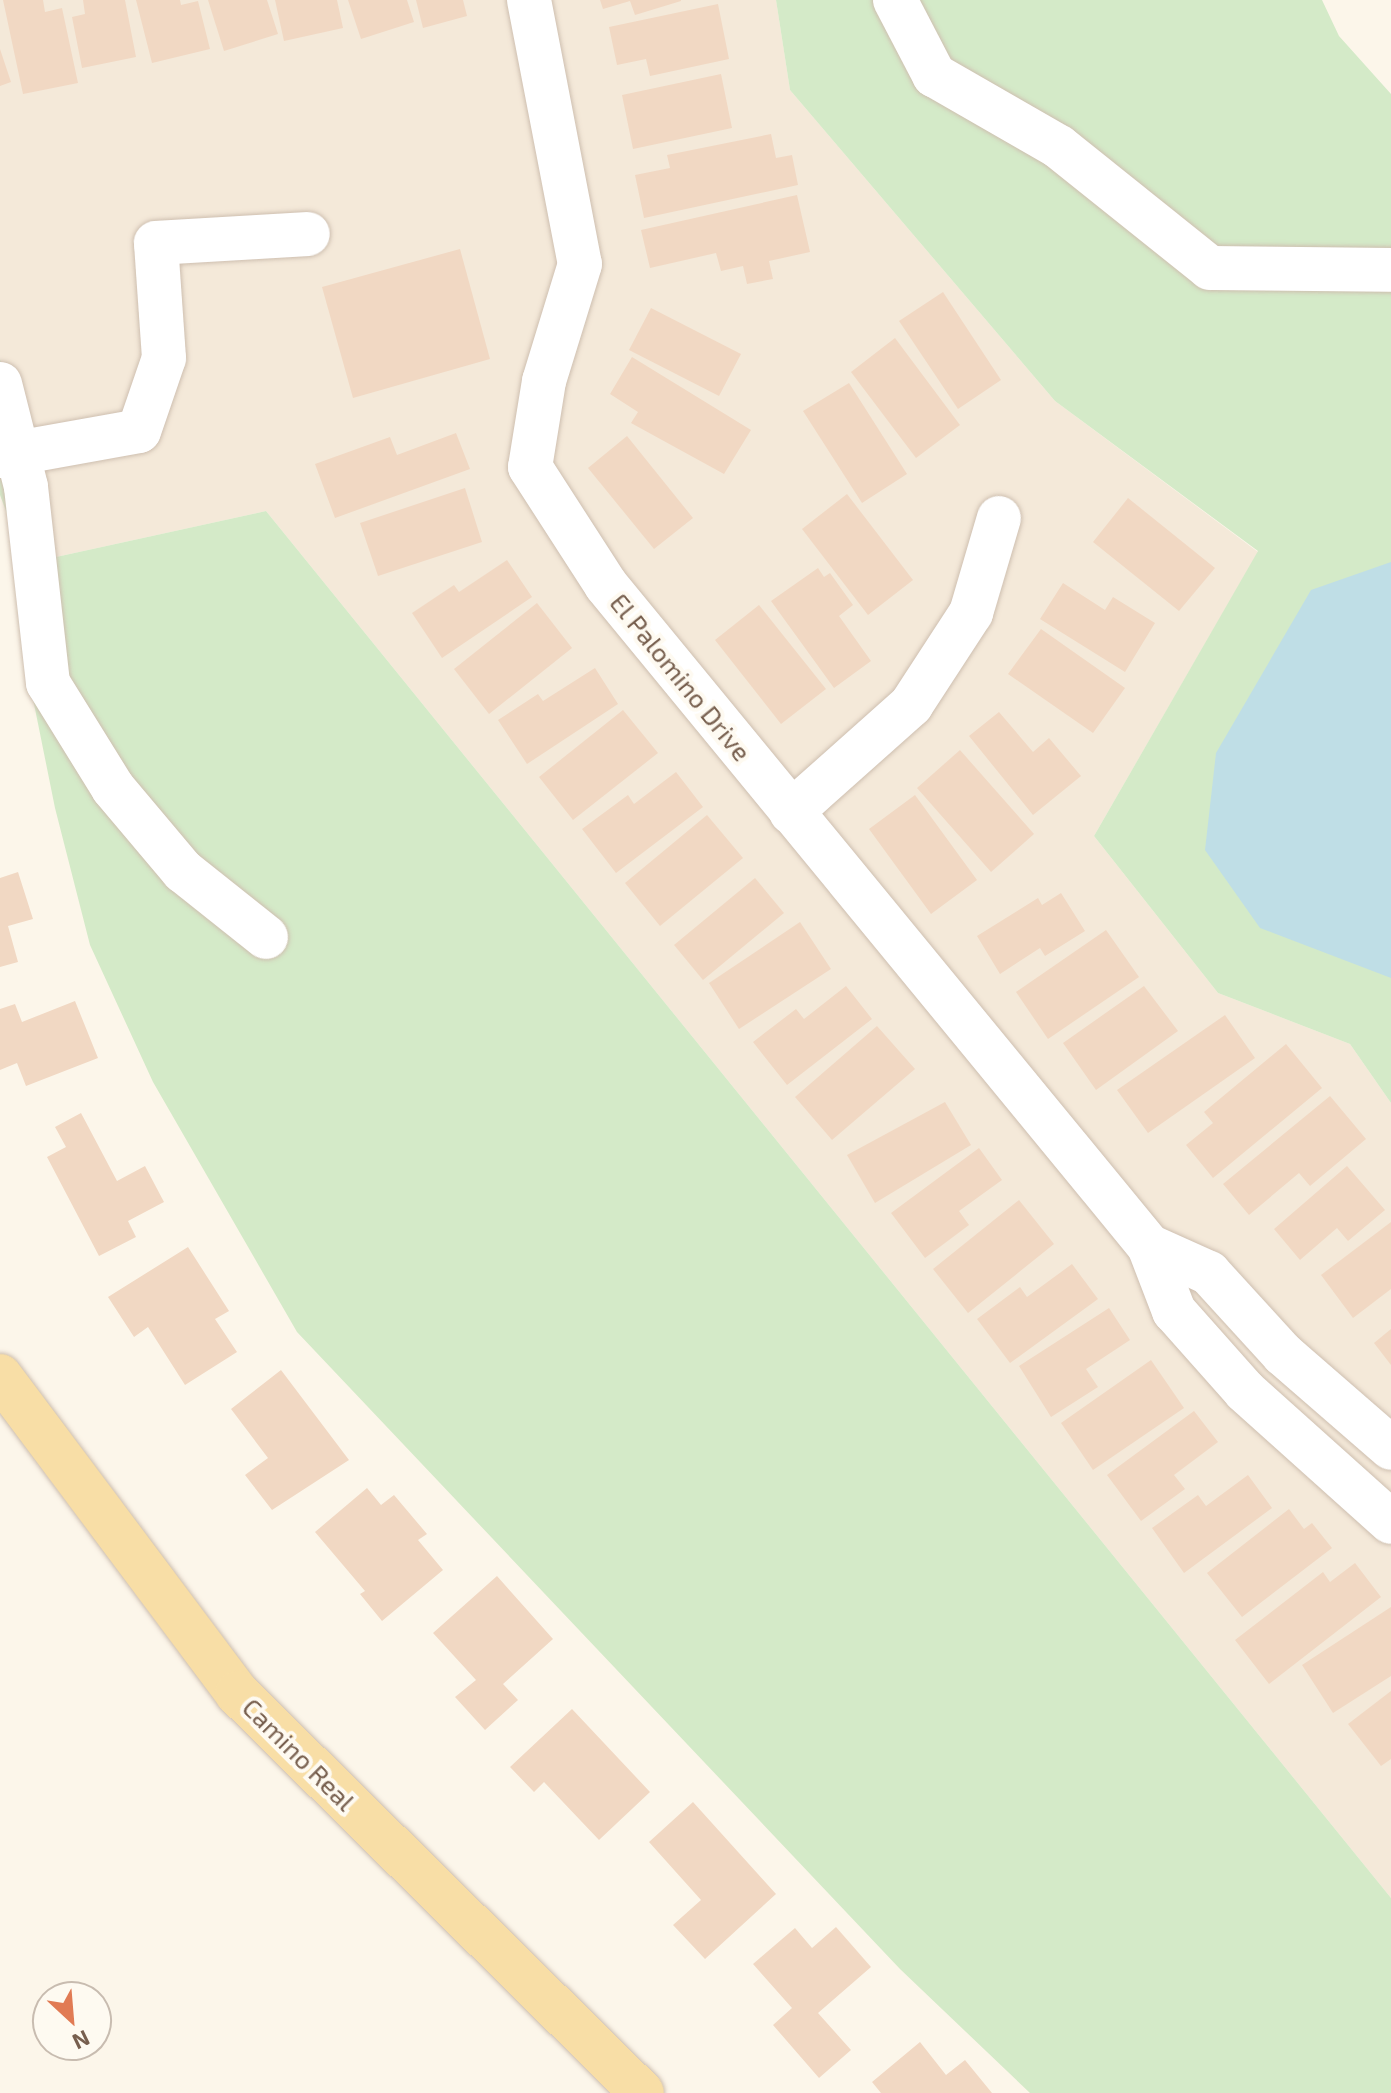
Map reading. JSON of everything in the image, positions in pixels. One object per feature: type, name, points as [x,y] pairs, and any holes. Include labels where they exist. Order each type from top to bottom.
[{"type":"main road","name":"Camino Real","points":[[0,1376],[237,1693],[642,2093]]},
{"type":"street","name":"El Palomino Drive","points":[[529,0],[580,264],[544,381],[530,467],[606,585],[1149,1246],[1174,1311],[1245,1391],[1391,1522]]},
{"type":"street","points":[[895,0],[934,75],[1059,147],[1210,268],[1391,270]]},
{"type":"street","points":[[9,454],[139,431],[164,358],[156,243],[308,234]]},
{"type":"street","points":[[0,384],[48,683],[113,788],[183,871],[266,937]]},
{"type":"street","points":[[791,812],[911,705],[971,613],[999,518]]},
{"type":"street","name":"El Palomino Drive","points":[[1149,1246],[1209,1273],[1283,1354],[1391,1448]]},
{"type":"shaded area","points":[[0,0],[776,0],[790,90],[1055,401],[1258,552],[1094,836],[1218,993],[1350,1044],[1391,1103],[1391,1898],[266,511],[47,559],[16,404],[0,359]]},
{"type":"green space","points":[[776,0],[1322,0],[1339,36],[1391,94],[1391,1103],[1350,1044],[1218,993],[1094,836],[1258,551],[1055,401],[790,90]]},
{"type":"green space","points":[[0,359],[16,404],[47,559],[266,511],[1391,1898],[1391,2093],[1030,2093],[900,1969],[297,1332],[153,1082],[90,945],[55,808],[28,674],[9,519],[0,495]]},
{"type":"water","points":[[1391,562],[1391,978],[1260,928],[1205,850],[1216,753],[1311,590]]},
{"type":"building","points":[[3,0],[43,0],[45,12],[62,8],[78,83],[23,94]]},
{"type":"building","points":[[83,0],[125,0],[136,57],[82,68],[72,17],[85,14]]},
{"type":"building","points":[[136,0],[180,0],[181,5],[198,1],[210,49],[152,63]]},
{"type":"building","points":[[208,0],[267,0],[278,34],[224,51]]},
{"type":"building","points":[[275,0],[337,0],[343,28],[284,41]]},
{"type":"building","points":[[348,0],[407,0],[414,22],[361,39]]},
{"type":"building","points":[[416,0],[463,0],[467,16],[423,28]]},
{"type":"building","points":[[600,0],[681,1],[635,15],[630,1],[603,9]]},
{"type":"building","points":[[718,4],[729,59],[650,76],[646,59],[617,65],[609,27]]},
{"type":"building","points":[[0,49],[11,82],[0,86]]},
{"type":"building","points":[[721,74],[732,128],[633,149],[622,95]]},
{"type":"building","points":[[771,134],[776,158],[792,155],[798,185],[644,218],[635,175],[670,168],[667,155]]},
{"type":"building","points":[[797,195],[810,252],[769,261],[773,279],[747,284],[743,266],[721,271],[716,253],[650,268],[641,230]]},
{"type":"building","points":[[460,249],[490,359],[353,398],[322,287]]},
{"type":"building","points":[[943,292],[1001,380],[958,409],[899,321]]},
{"type":"building","points":[[651,308],[741,354],[719,396],[629,350]]},
{"type":"building","points":[[895,338],[960,425],[916,458],[851,372]]},
{"type":"building","points":[[632,357],[751,430],[724,474],[631,423],[638,412],[610,394]]},
{"type":"building","points":[[849,383],[907,474],[862,503],[803,411]]},
{"type":"building","points":[[456,433],[470,469],[335,518],[315,464],[390,437],[397,455]]},
{"type":"building","points":[[627,436],[693,518],[654,549],[588,468]]},
{"type":"building","points":[[465,488],[482,542],[378,576],[360,523]]},
{"type":"building","points":[[847,494],[913,580],[868,615],[802,529]]},
{"type":"building","points":[[1128,498],[1215,568],[1179,611],[1093,542]]},
{"type":"building","points":[[507,560],[532,597],[442,658],[412,613],[454,585],[459,592]]},
{"type":"building","points":[[818,568],[824,577],[830,573],[853,605],[839,616],[871,661],[834,688],[771,601]]},
{"type":"building","points":[[1063,583],[1105,610],[1113,597],[1155,623],[1125,672],[1040,619]]},
{"type":"building","points":[[537,603],[572,648],[489,714],[454,669]]},
{"type":"building","points":[[759,605],[826,689],[781,724],[715,640]]},
{"type":"building","points":[[1041,629],[1125,688],[1093,733],[1008,674]]},
{"type":"building","points":[[595,668],[618,704],[527,764],[498,720],[538,694],[543,701]]},
{"type":"building","points":[[623,710],[658,753],[573,820],[539,777]]},
{"type":"building","points":[[999,712],[1033,752],[1049,738],[1081,776],[1033,815],[969,736]]},
{"type":"building","points":[[960,750],[1034,834],[991,872],[917,788]]},
{"type":"building","points":[[676,772],[703,807],[616,873],[582,829],[628,795],[634,804]]},
{"type":"building","points":[[915,795],[977,880],[931,914],[869,829]]},
{"type":"building","points":[[707,815],[743,858],[660,926],[625,883]]},
{"type":"building","points":[[18,872],[33,919],[8,926],[18,962],[0,967],[0,878]]},
{"type":"building","points":[[755,878],[784,913],[703,980],[674,945]]},
{"type":"building","points":[[1061,893],[1085,931],[1045,956],[1040,948],[1000,974],[977,936],[1038,898],[1042,905]]},
{"type":"building","points":[[800,922],[831,969],[739,1029],[709,983]]},
{"type":"building","points":[[1106,930],[1139,977],[1048,1039],[1016,992]]},
{"type":"building","points":[[846,986],[872,1019],[787,1085],[753,1042],[796,1009],[804,1019]]},
{"type":"building","points":[[1144,986],[1178,1031],[1096,1090],[1063,1043]]},
{"type":"building","points":[[75,1001],[98,1058],[26,1086],[17,1063],[0,1070],[0,1009],[15,1004],[22,1022]]},
{"type":"building","points":[[1225,1015],[1255,1058],[1148,1133],[1117,1090]]},
{"type":"building","points":[[877,1026],[915,1069],[832,1140],[795,1097]]},
{"type":"building","points":[[1286,1044],[1322,1088],[1213,1178],[1186,1145],[1213,1123],[1204,1112]]},
{"type":"building","points":[[1330,1096],[1366,1139],[1310,1186],[1299,1173],[1249,1215],[1223,1184]]},
{"type":"building","points":[[945,1102],[971,1145],[875,1203],[847,1155]]},
{"type":"building","points":[[81,1113],[117,1181],[145,1166],[164,1202],[128,1221],[136,1237],[99,1256],[47,1157],[66,1147],[55,1127]]},
{"type":"building","points":[[979,1148],[1002,1180],[959,1211],[969,1225],[925,1258],[891,1213]]},
{"type":"building","points":[[1347,1166],[1385,1210],[1348,1241],[1337,1228],[1300,1260],[1274,1229]]},
{"type":"building","points":[[1019,1200],[1054,1244],[968,1313],[933,1269]]},
{"type":"building","points":[[1391,1222],[1391,1289],[1353,1318],[1321,1275]]},
{"type":"building","points":[[188,1247],[229,1311],[215,1319],[237,1352],[185,1385],[148,1327],[134,1337],[108,1297]]},
{"type":"building","points":[[1072,1264],[1098,1299],[1010,1363],[977,1319],[1020,1287],[1027,1297]]},
{"type":"building","points":[[1109,1308],[1130,1340],[1086,1369],[1098,1387],[1051,1417],[1019,1366]]},
{"type":"building","points":[[1391,1329],[1391,1365],[1374,1343]]},
{"type":"building","points":[[1151,1360],[1184,1408],[1093,1470],[1061,1423]]},
{"type":"building","points":[[281,1370],[349,1460],[272,1510],[245,1475],[268,1458],[231,1409]]},
{"type":"building","points":[[1194,1411],[1218,1442],[1174,1475],[1185,1489],[1141,1521],[1107,1475]]},
{"type":"building","points":[[1248,1475],[1272,1508],[1184,1573],[1152,1528],[1198,1495],[1206,1506]]},
{"type":"building","points":[[367,1488],[381,1505],[394,1495],[427,1534],[418,1540],[443,1570],[382,1621],[360,1594],[365,1591],[315,1532]]},
{"type":"building","points":[[1289,1509],[1304,1529],[1312,1523],[1332,1548],[1242,1617],[1207,1573]]},
{"type":"building","points":[[1355,1563],[1381,1597],[1269,1684],[1235,1640],[1323,1572],[1330,1582]]},
{"type":"building","points":[[497,1576],[553,1639],[503,1684],[518,1700],[485,1730],[455,1697],[476,1680],[433,1633]]},
{"type":"building","points":[[1391,1607],[1391,1676],[1333,1713],[1302,1665]]},
{"type":"building","points":[[1391,1691],[1391,1759],[1381,1766],[1348,1724]]},
{"type":"building","points":[[572,1709],[650,1792],[599,1840],[544,1782],[534,1792],[510,1767]]},
{"type":"building","points":[[693,1802],[776,1894],[705,1959],[673,1925],[701,1900],[649,1842]]},
{"type":"building","points":[[836,1927],[871,1967],[818,2013],[851,2050],[819,2078],[773,2025],[792,2008],[753,1964],[795,1928],[812,1948]]},
{"type":"building","points":[[920,2042],[946,2075],[965,2060],[992,2093],[881,2093],[872,2082]]}]
